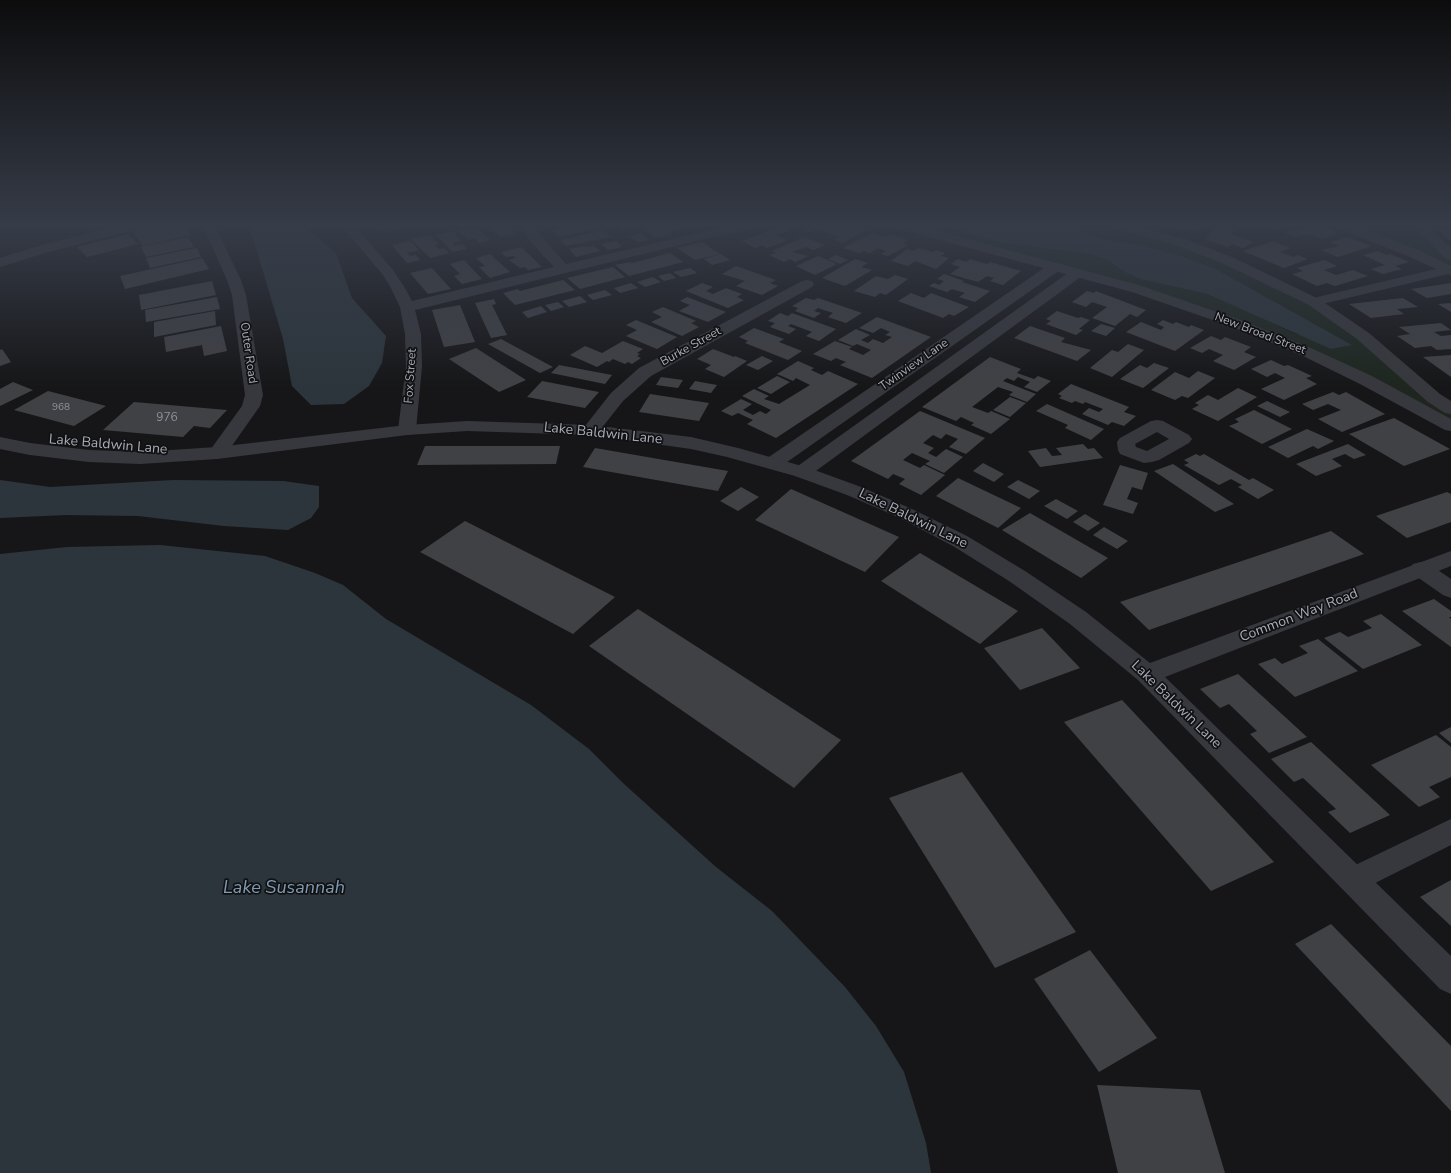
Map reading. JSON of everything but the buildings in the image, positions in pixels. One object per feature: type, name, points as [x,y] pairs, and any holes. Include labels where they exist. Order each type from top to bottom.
[{"type":"street","name":"Outer Road","points":[[217,453],[250,406],[254,395],[239,295],[233,279]]},
{"type":"street","name":"Fox Street","points":[[392,279],[407,307],[413,334],[414,366],[407,430]]},
{"type":"street","points":[[407,307],[523,279]]},
{"type":"street","name":"Twinview Lane","points":[[773,463],[1038,279]]},
{"type":"street","name":"Twinview Lane","points":[[802,472],[1069,279]]},
{"type":"street","name":"New Broad Street","points":[[1099,279],[1137,289],[1182,304],[1238,324],[1306,352],[1366,380],[1451,426]]},
{"type":"street","points":[[1266,279],[1314,302],[1363,336],[1434,398],[1451,409]]},
{"type":"street","points":[[1314,302],[1402,279]]},
{"type":"street","name":"Burke Street","points":[[591,430],[617,397],[645,372],[807,284]]},
{"type":"street","points":[[1169,432],[1188,422]]},
{"type":"street","name":"Lake Baldwin Lane","points":[[0,443],[30,449],[89,456],[140,458],[217,453],[407,430],[467,426],[591,430],[691,443],[731,452],[773,463],[854,490],[905,513],[960,541],[1017,576],[1078,618],[1147,674],[1451,978]]},
{"type":"street","name":"Lake Baldwin Lane","points":[[0,430],[38,438],[95,446],[217,453]]},
{"type":"street","name":"Common Way Road","points":[[1147,674],[1451,558]]},
{"type":"street","points":[[1421,569],[1451,590]]},
{"type":"street","points":[[1353,880],[1451,831]]},
{"type":"shaded area","points":[[1089,279],[1139,279],[1207,294],[1295,334],[1351,345],[1233,279],[1260,279],[1317,307],[1451,412],[1451,421],[1252,327]]},
{"type":"water","points":[[265,279],[345,279],[352,298],[386,336],[382,363],[369,386],[344,404],[311,405],[292,386],[283,339]]},
{"type":"water","points":[[1140,279],[1233,279],[1352,345],[1331,349],[1207,294]]},
{"type":"water","points":[[0,480],[50,487],[173,480],[283,481],[319,486],[319,507],[311,518],[288,530],[224,526],[138,516],[66,515],[0,518]]},
{"type":"water","name":"Lake Susannah","points":[[160,545],[265,556],[315,573],[343,585],[386,619],[531,705],[589,749],[623,783],[716,867],[772,911],[845,987],[876,1026],[904,1072],[926,1143],[931,1173],[0,1173],[0,554],[67,547]]}]
